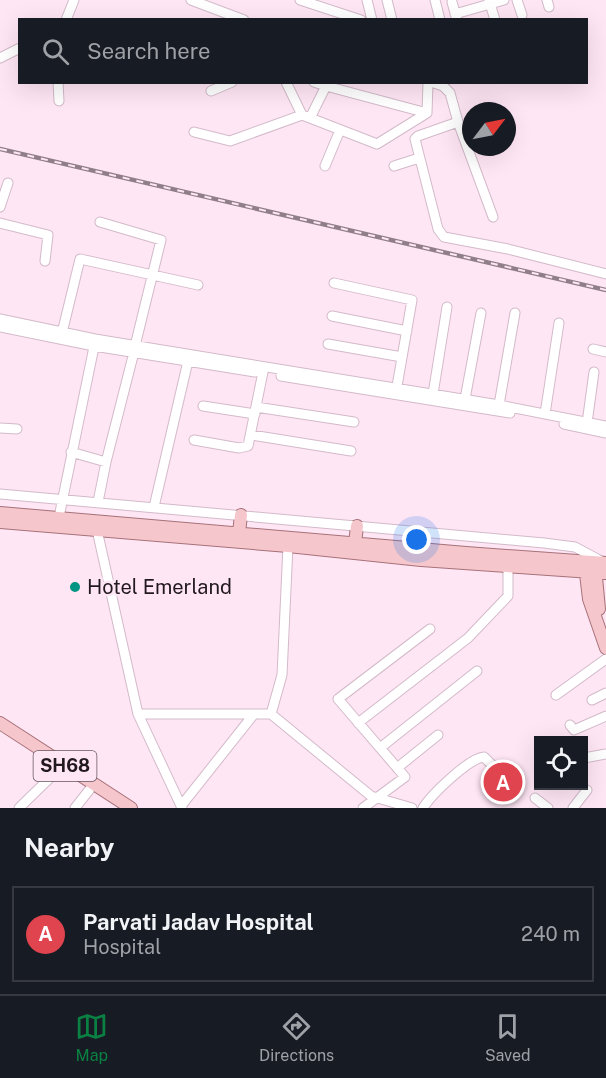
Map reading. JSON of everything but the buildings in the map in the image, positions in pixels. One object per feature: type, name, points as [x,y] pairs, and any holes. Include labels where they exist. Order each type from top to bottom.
[{"type":"main road","points":[[0,513],[239,533],[352,553],[597,567]]},
{"type":"main road","points":[[239,533],[241,515]]},
{"type":"main road","points":[[0,522],[508,567],[597,567]]},
{"type":"main road","points":[[352,553],[357,526]]},
{"type":"main road","points":[[597,567],[597,601],[606,632]]},
{"type":"main road","points":[[597,567],[589,599],[606,648]]},
{"type":"main road","name":"SH68","points":[[0,723],[131,808]]},
{"type":"main road","name":"SH68","points":[[0,733],[118,808]]},
{"type":"street","points":[[67,18],[74,0]]},
{"type":"street","points":[[191,0],[239,18]]},
{"type":"street","points":[[300,0],[351,18]]},
{"type":"street","points":[[367,0],[372,18]]},
{"type":"street","points":[[387,0],[392,18]]},
{"type":"street","points":[[435,0],[440,18]]},
{"type":"street","points":[[452,2],[456,17],[490,2],[504,0]]},
{"type":"street","points":[[518,0],[522,15]]},
{"type":"street","points":[[490,2],[494,18]]},
{"type":"street","points":[[0,58],[18,49]]},
{"type":"street","points":[[58,84],[59,101]]},
{"type":"street","points":[[211,91],[227,84]]},
{"type":"street","points":[[287,84],[306,116],[377,144],[427,113]]},
{"type":"street","points":[[194,132],[230,141],[306,116],[327,84],[427,113]]},
{"type":"street","points":[[427,113],[430,84]]},
{"type":"street","points":[[436,84],[443,86],[450,93],[458,122],[493,217]]},
{"type":"street","points":[[458,122],[416,137],[414,142],[438,229],[444,237],[508,249],[606,274]]},
{"type":"street","points":[[325,166],[340,130]]},
{"type":"street","points":[[394,166],[419,158]]},
{"type":"street","points":[[0,207],[8,183]]},
{"type":"street","points":[[98,502],[162,240],[100,222]]},
{"type":"street","points":[[0,223],[48,235],[45,261]]},
{"type":"street","points":[[62,333],[80,259],[198,285]]},
{"type":"street","points":[[334,283],[412,300],[396,391]]},
{"type":"street","points":[[433,394],[447,307]]},
{"type":"street","points":[[465,399],[481,313]]},
{"type":"street","points":[[499,405],[515,313]]},
{"type":"street","points":[[332,316],[407,331]]},
{"type":"street","points":[[0,319],[94,343]]},
{"type":"street","points":[[544,414],[560,323]]},
{"type":"street","points":[[0,327],[396,391],[606,433]]},
{"type":"street","points":[[58,517],[94,343]]},
{"type":"street","points":[[328,344],[402,357]]},
{"type":"street","points":[[134,349],[188,361],[263,370]]},
{"type":"street","points":[[593,349],[606,352]]},
{"type":"street","points":[[154,507],[188,361]]},
{"type":"street","points":[[194,440],[239,448],[248,446],[263,370]]},
{"type":"street","points":[[587,423],[594,372]]},
{"type":"street","points":[[396,391],[465,399],[606,426]]},
{"type":"street","points":[[203,406],[354,422]]},
{"type":"street","points":[[0,428],[17,429]]},
{"type":"street","points":[[252,435],[351,451]]},
{"type":"street","points":[[71,452],[106,462]]},
{"type":"street","points":[[0,494],[575,548],[597,567]]},
{"type":"street","points":[[97,530],[138,714],[182,807],[254,714]]},
{"type":"street","points":[[271,714],[282,675],[288,546]]},
{"type":"street","points":[[358,723],[468,638],[508,596],[508,567]]},
{"type":"street","points":[[363,808],[405,777],[338,699],[429,629]]},
{"type":"street","points":[[556,695],[606,659]]},
{"type":"street","points":[[380,748],[477,671]]},
{"type":"street","points":[[592,700],[606,693]]},
{"type":"street","points":[[138,714],[271,714],[371,796],[412,808]]},
{"type":"street","points":[[570,726],[574,730],[606,716]]},
{"type":"street","points":[[398,768],[438,735]]},
{"type":"street","points":[[588,757],[606,754]]},
{"type":"street","points":[[423,808],[455,776],[478,758],[484,757],[494,767]]},
{"type":"street","points":[[19,808],[58,770]]},
{"type":"street","points":[[75,808],[90,789]]},
{"type":"street","points":[[573,808],[587,790]]},
{"type":"street","points":[[536,798],[548,808]]},
{"type":"railway","points":[[0,149],[606,290]]},
{"type":"place","name":"Hotel Emerland","points":[[75,587]]},
{"type":"place","name":"Parvati Jadav Hospital","points":[[503,782]]}]
